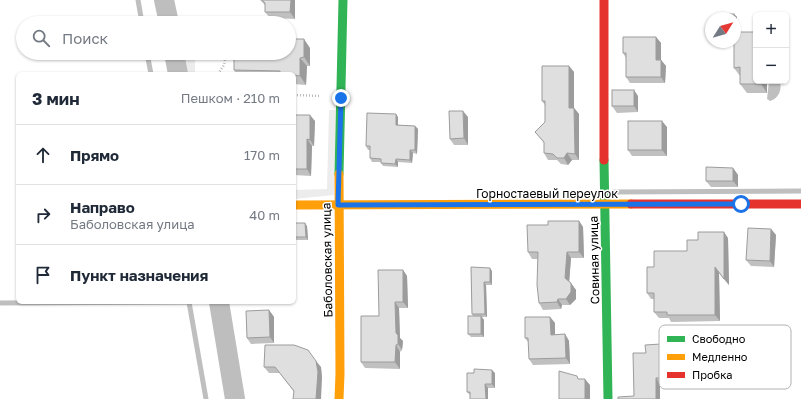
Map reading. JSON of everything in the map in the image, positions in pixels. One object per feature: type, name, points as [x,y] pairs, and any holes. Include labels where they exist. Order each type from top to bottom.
[{"type":"street","points":[[164,0],[167,16]]},
{"type":"street","name":"Баболовская улица","points":[[339,399],[338,205],[343,0]]},
{"type":"street","name":"Совиная улица","points":[[604,0],[604,192],[608,399]]},
{"type":"street","points":[[175,60],[178,72]]},
{"type":"street","name":"Горностаевый переулок","points":[[296,205],[801,204]]},
{"type":"street","points":[[219,304],[235,399]]},
{"type":"path","points":[[219,72],[224,65],[225,60]]},
{"type":"path","points":[[296,95],[341,98]]},
{"type":"shaded area","points":[[180,60],[195,60],[195,72],[182,72]]},
{"type":"shaded area","points":[[769,84],[781,84],[778,96],[770,101],[767,99]]},
{"type":"shaded area","points":[[329,110],[336,110],[334,195],[296,199],[296,190],[327,189]]},
{"type":"building","points":[[262,0],[291,0],[290,12],[265,12],[265,3]]},
{"type":"building","points":[[741,32],[753,32],[753,84],[740,84],[740,67],[734,68],[734,48],[741,48]]},
{"type":"building","points":[[623,37],[656,37],[656,60],[661,60],[661,77],[626,77],[626,53],[623,53]]},
{"type":"building","points":[[296,39],[304,39],[304,57],[300,58],[300,76],[296,75],[296,72],[234,70],[234,60],[296,60]]},
{"type":"building","points":[[542,66],[569,66],[569,108],[574,108],[575,154],[567,153],[564,158],[557,158],[553,154],[544,153],[544,142],[535,132],[545,122],[545,101],[542,101]]},
{"type":"building","points":[[612,90],[634,90],[634,106],[612,106]]},
{"type":"building","points":[[449,111],[463,111],[464,138],[450,139]]},
{"type":"building","points":[[367,113],[396,114],[396,125],[415,126],[415,150],[410,150],[410,160],[396,159],[395,164],[381,163],[381,159],[370,158],[370,146],[366,146]]},
{"type":"building","points":[[296,115],[310,115],[310,140],[307,139],[307,169],[296,169]]},
{"type":"building","points":[[628,121],[662,121],[662,150],[628,150]]},
{"type":"building","points":[[706,167],[733,168],[733,181],[706,181]]},
{"type":"building","points":[[548,221],[579,221],[579,252],[567,252],[565,278],[571,283],[571,292],[566,299],[558,299],[557,302],[539,303],[537,285],[538,252],[528,252],[527,225],[548,225]]},
{"type":"building","points":[[296,223],[305,223],[306,237],[296,237]]},
{"type":"building","points":[[748,228],[771,229],[770,261],[746,260]]},
{"type":"building","points":[[698,232],[724,232],[724,279],[715,267],[715,315],[667,315],[667,312],[654,312],[654,293],[647,293],[647,267],[654,267],[654,251],[687,251],[687,240],[698,240]]},
{"type":"building","points":[[471,267],[490,268],[490,282],[484,282],[485,314],[472,314]]},
{"type":"building","points":[[378,270],[403,270],[403,302],[395,302],[396,333],[398,335],[398,344],[396,345],[395,362],[361,362],[361,316],[379,316]]},
{"type":"building","points":[[269,310],[270,337],[247,338],[246,311]]},
{"type":"building","points":[[468,316],[481,316],[481,334],[468,334]]},
{"type":"building","points":[[525,317],[550,317],[551,335],[565,334],[566,358],[529,359],[528,338],[525,338]]},
{"type":"building","points":[[659,344],[659,378],[656,378],[656,399],[618,399],[618,397],[634,396],[633,353],[646,353],[645,345]]},
{"type":"building","points":[[265,345],[294,345],[308,350],[316,361],[318,372],[316,399],[293,399],[294,391],[275,367],[264,367]]},
{"type":"building","points":[[474,369],[492,370],[492,384],[485,384],[486,399],[470,399],[470,392],[467,392],[467,373],[474,373]]},
{"type":"building","points":[[559,371],[577,376],[578,379],[585,379],[585,399],[559,399]]},
{"type":"waterway","points":[[138,0],[141,16]]},
{"type":"waterway","points":[[148,60],[151,72]]},
{"type":"waterway","points":[[613,192],[801,191]]},
{"type":"waterway","points":[[0,303],[16,303]]},
{"type":"waterway","points":[[189,304],[206,399]]},
{"type":"traffic: fast","points":[[339,174],[343,0]]},
{"type":"traffic: fast","points":[[604,160],[608,399]]},
{"type":"traffic: slow","points":[[339,174],[339,399]]},
{"type":"traffic: slow","points":[[296,205],[631,204]]},
{"type":"traffic: jam","points":[[604,0],[604,160]]},
{"type":"traffic: jam","points":[[631,204],[801,204]]},
{"type":"route","points":[[341,98],[338,205],[741,204]]}]
